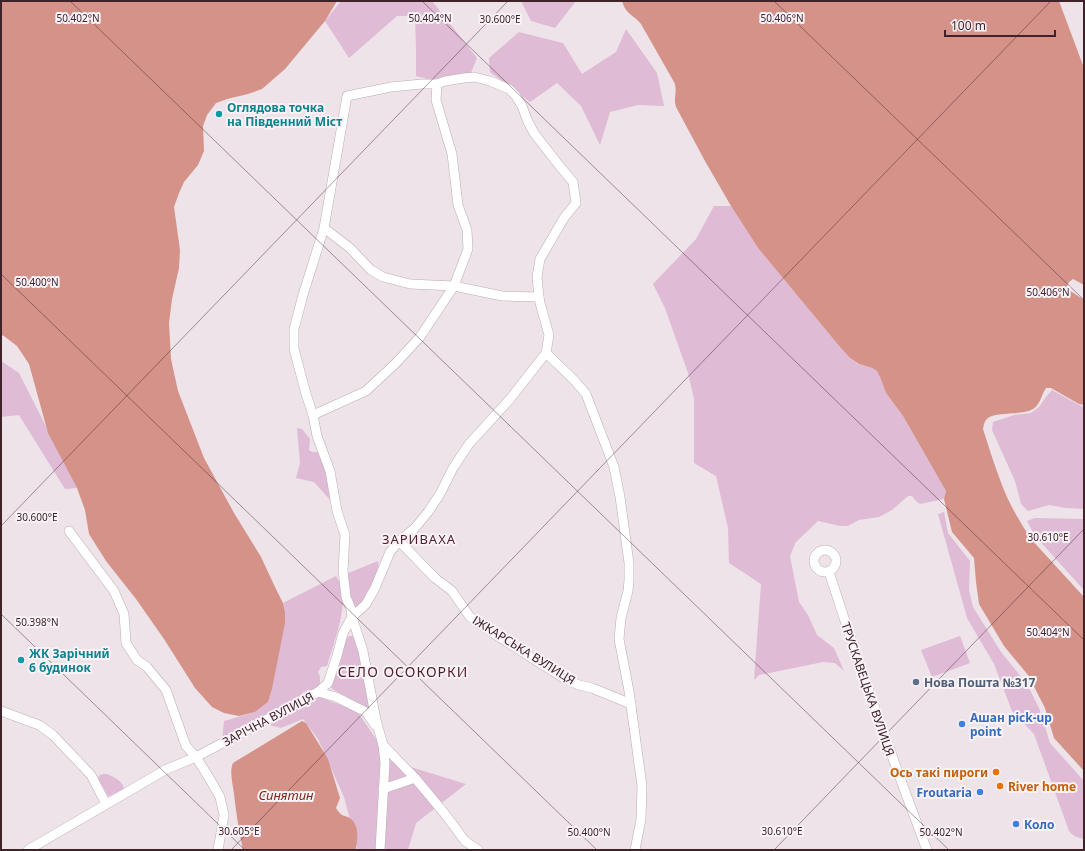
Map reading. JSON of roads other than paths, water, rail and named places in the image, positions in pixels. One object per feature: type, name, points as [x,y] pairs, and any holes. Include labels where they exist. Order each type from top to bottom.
[{"type":"street","points":[[318,692],[328,683],[343,633],[352,617],[366,604],[375,588],[390,552],[399,541],[415,528],[428,512],[440,494],[453,468],[469,444],[510,399],[546,353],[550,335],[539,297],[538,276],[540,259],[564,218],[576,203],[573,182],[534,133],[516,96],[509,89],[490,81],[464,78],[437,84],[391,87],[347,96],[324,228],[294,329],[294,349],[313,415],[317,436],[330,471],[337,512],[345,535],[343,571],[346,597],[351,609],[352,617],[363,651],[377,728],[384,745],[385,763],[380,850]]},
{"type":"street","points":[[313,415],[366,391],[396,363],[420,337],[454,286],[468,249],[467,230],[458,205],[452,154],[436,100],[437,84]]},
{"type":"street","points":[[324,228],[350,248],[370,270],[383,277],[410,284],[454,286],[502,296],[539,297]]},
{"type":"street","points":[[546,353],[586,394],[614,467],[620,497],[630,580],[621,618],[619,639],[626,669],[642,786],[641,819],[635,850]]},
{"type":"street","points":[[69,531],[114,591],[124,614],[126,642],[137,660],[147,667],[166,690],[186,746],[196,757],[220,797],[224,815],[218,850]]},
{"type":"street","name":"ІЖКАРСЬКА ВУЛИЦЯ","points":[[399,541],[435,578],[452,591],[470,617],[565,679],[631,704]]},
{"type":"street","name":"ТРУСКАВЕЦЬКА ВУЛИЦЯ","points":[[829,572],[894,764],[927,850]]},
{"type":"street","name":"ЗАРІЧНА ВУЛИЦЯ","points":[[28,850],[164,770],[196,757],[318,692],[336,697],[366,712],[377,728]]},
{"type":"street","points":[[1,711],[39,725],[53,734],[91,775],[106,804]]},
{"type":"street","points":[[384,745],[415,778],[465,841],[478,850]]},
{"type":"street","points":[[383,789],[415,778]]},
{"type":"water","points":[[1,1],[337,1],[325,21],[285,69],[262,89],[216,103],[207,115],[203,126],[204,151],[198,165],[184,182],[174,207],[180,250],[179,268],[172,299],[169,323],[171,359],[178,391],[204,458],[234,513],[261,557],[283,603],[285,612],[285,623],[272,689],[268,702],[255,712],[239,716],[224,713],[212,707],[195,688],[164,639],[136,599],[106,561],[89,534],[85,510],[77,488],[48,433],[29,364],[17,346],[1,335]]},
{"type":"water","points":[[622,1],[1059,1],[1084,68],[1084,285],[1073,279],[1067,286],[1069,290],[1084,300],[1084,405],[1079,404],[1051,388],[1046,388],[1036,407],[1033,409],[992,416],[986,420],[983,429],[994,464],[1008,499],[1031,539],[1084,597],[1084,771],[1054,738],[1045,708],[1028,675],[1004,646],[979,604],[974,558],[952,532],[944,499],[946,491],[903,416],[886,393],[877,371],[859,364],[850,358],[758,248],[731,206],[676,107],[676,88],[674,82],[641,24],[628,12]]},
{"type":"water","name":"Синятин","points":[[302,721],[306,723],[328,759],[340,798],[336,808],[342,815],[351,819],[356,826],[356,850],[243,850],[231,770],[233,763]]},
{"type":"place","name":"Оглядова точка на Південний Міст","points":[[219,114]]},
{"type":"place","name":"ЖК Зарічний 6 будинок","points":[[21,660]]},
{"type":"place","name":"Нова Пошта №317","points":[[916,682]]},
{"type":"place","name":"Ашан pick-up point","points":[[962,724]]},
{"type":"place","name":"Ось такі пироги","points":[[996,772]]},
{"type":"place","name":"River home","points":[[1000,786]]},
{"type":"place","name":"Froutaria","points":[[980,792]]},
{"type":"place","name":"Коло","points":[[1016,824]]},
{"type":"district","name":"ЗАРИВАХА","points":[[419,539]]},
{"type":"district","name":"СЕЛО ОСОКОРКИ","points":[[403,671]]}]
